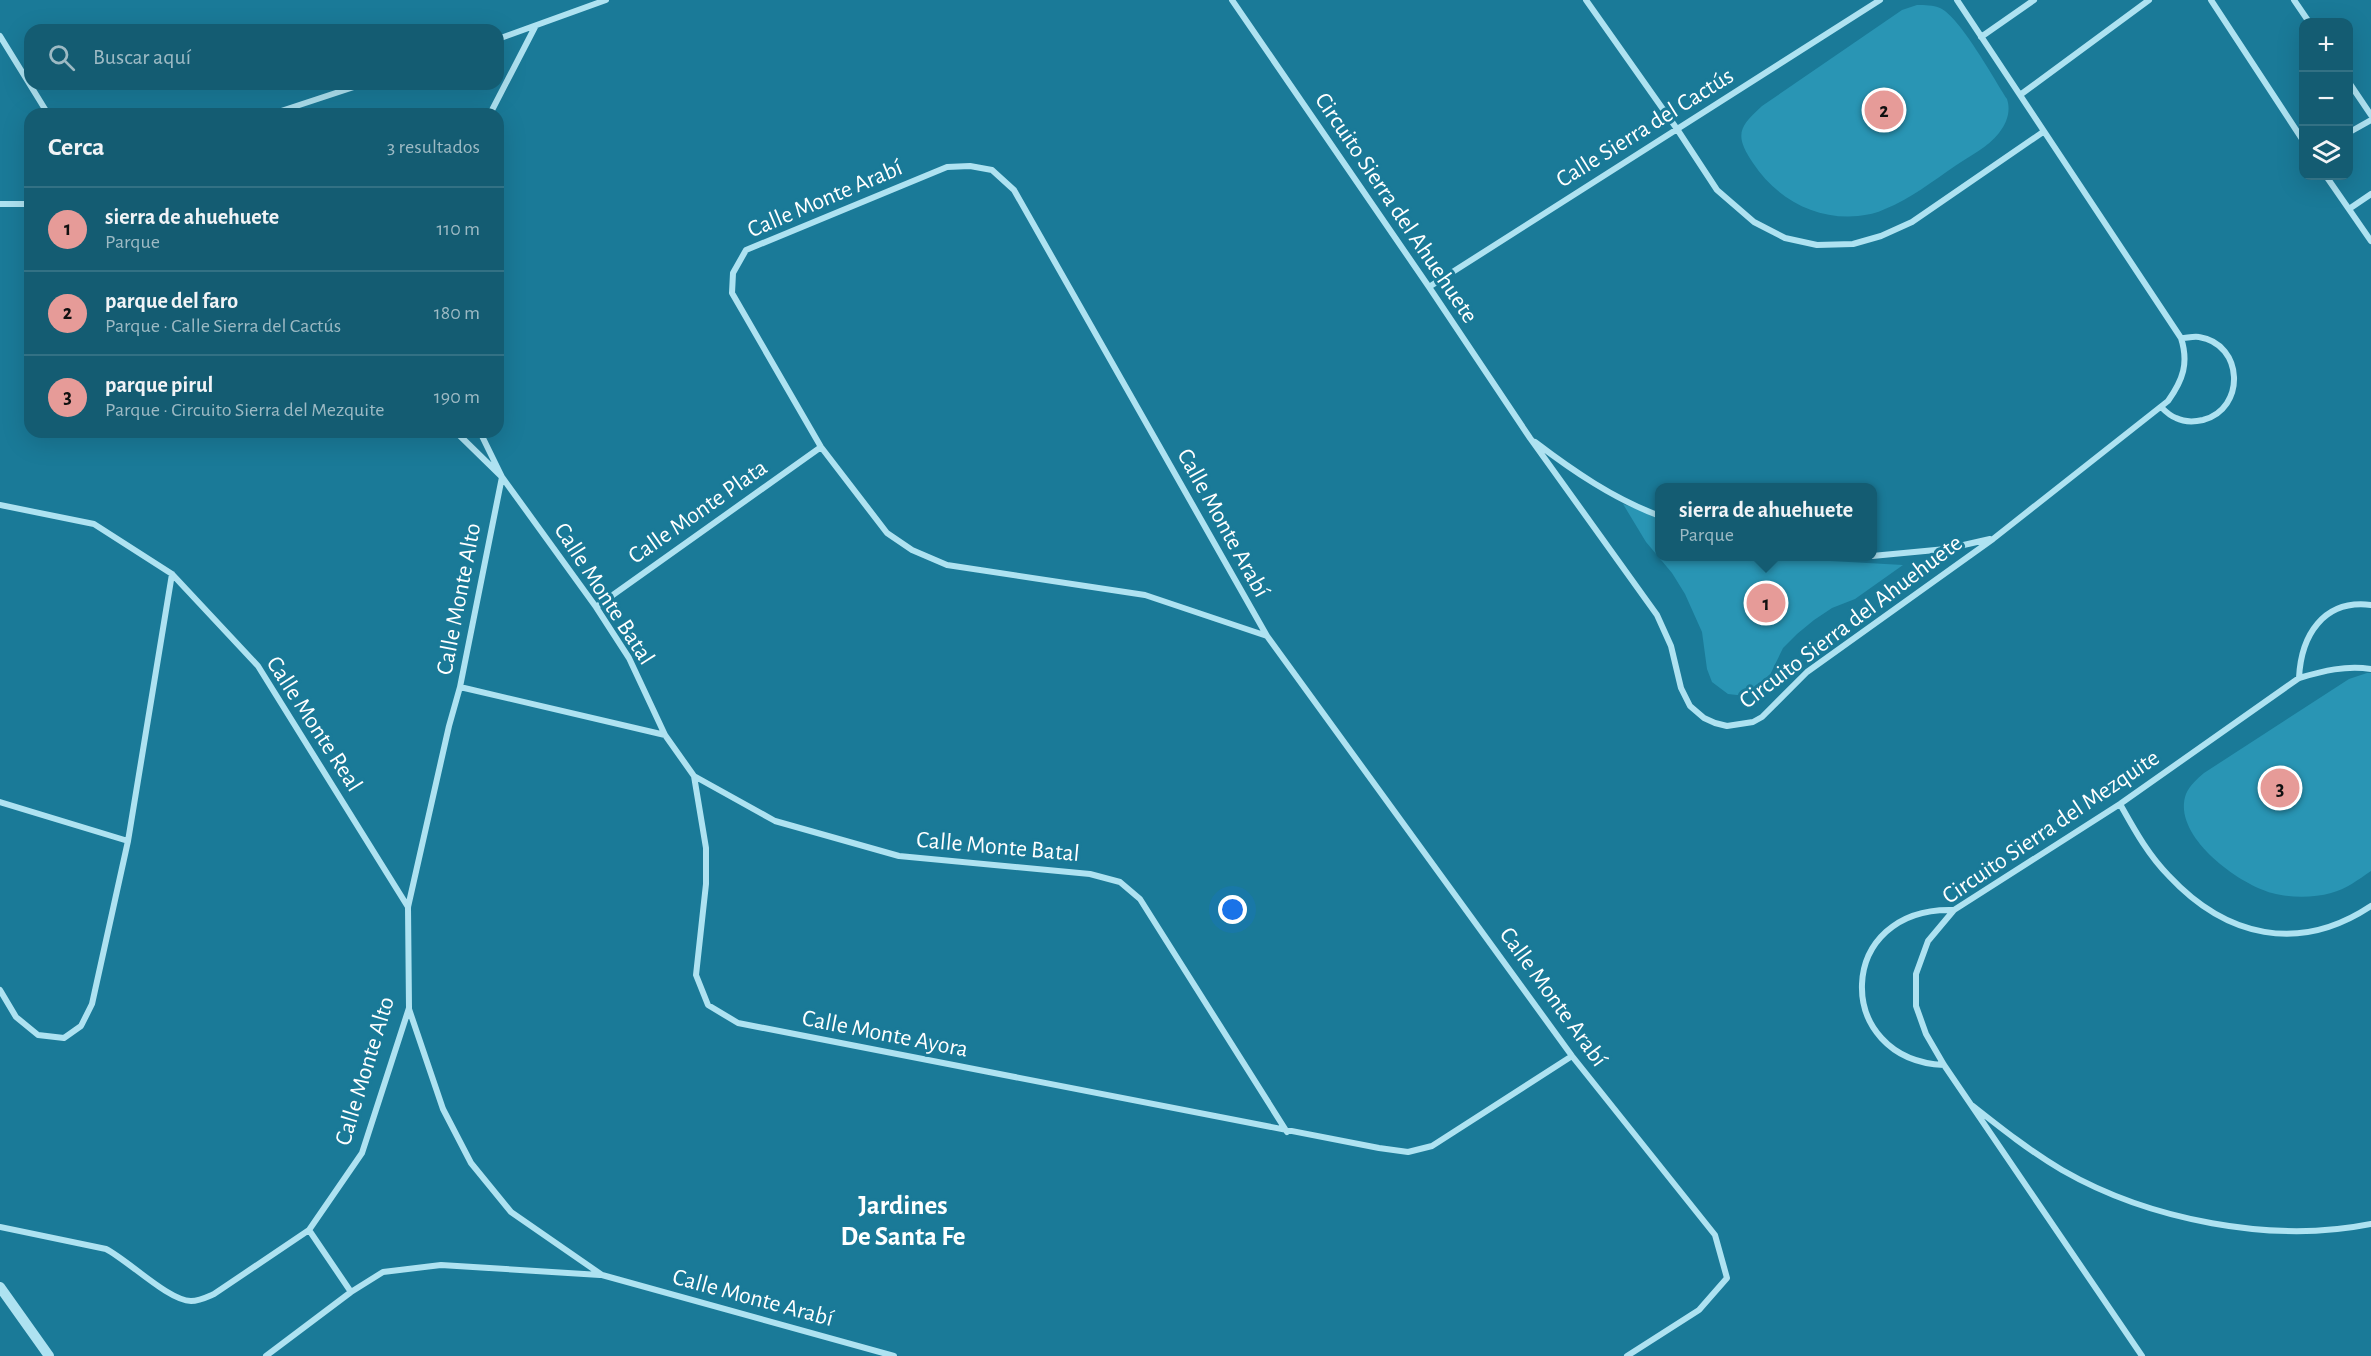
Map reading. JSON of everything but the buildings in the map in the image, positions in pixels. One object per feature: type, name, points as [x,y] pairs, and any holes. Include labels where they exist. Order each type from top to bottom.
[{"type":"street","points":[[504,37],[606,0]]},
{"type":"street","name":"Circuito Sierra del Ahuehuete","points":[[1232,0],[1429,286],[1530,438],[1657,615],[1671,646],[1681,688],[1690,706],[1704,718],[1727,726],[1753,722],[1762,717],[1807,672],[1993,539],[2168,401],[2180,384],[2185,370],[2184,346],[2181,338],[1957,0]]},
{"type":"street","points":[[1586,0],[1717,190],[1754,222],[1785,238],[1817,245],[1853,244],[1881,236],[1912,222],[2043,132]]},
{"type":"street","name":"Calle Sierra del Cactús","points":[[1429,286],[1880,0]]},
{"type":"street","points":[[1981,37],[2034,0]]},
{"type":"street","points":[[2020,95],[2149,0]]},
{"type":"street","points":[[2211,0],[2299,133]]},
{"type":"street","points":[[2294,0],[2306,18]]},
{"type":"street","points":[[504,87],[535,27]]},
{"type":"street","points":[[0,36],[24,75]]},
{"type":"street","points":[[2353,87],[2371,115]]},
{"type":"street","points":[[33,90],[44,108]]},
{"type":"street","points":[[290,108],[345,90]]},
{"type":"street","points":[[493,108],[502,90]]},
{"type":"street","points":[[2353,131],[2371,120]]},
{"type":"street","name":"Calle Monte Arabí","points":[[1267,636],[1145,595],[947,565],[912,550],[887,533],[821,447],[732,293],[733,273],[746,250],[947,167],[970,166],[992,170],[1014,190],[1267,636],[1572,1056],[1715,1235],[1727,1278],[1699,1310],[1627,1356]]},
{"type":"street","points":[[2329,180],[2371,241]]},
{"type":"street","points":[[2349,209],[2371,194]]},
{"type":"street","points":[[0,204],[24,204]]},
{"type":"street","points":[[2161,407],[2176,418],[2194,422],[2211,418],[2226,407],[2234,391],[2235,373],[2229,357],[2216,343],[2199,337],[2181,338]]},
{"type":"street","name":"Calle Monte Batal","points":[[462,438],[502,477],[596,607],[629,658],[665,735],[694,776],[775,821],[899,856],[1090,874],[1120,882],[1140,899],[1287,1132]]},
{"type":"street","points":[[483,438],[502,477]]},
{"type":"street","name":"Circuito Sierra del Ahuehuete","points":[[1530,438],[1569,468],[1611,493],[1655,514]]},
{"type":"street","name":"Calle Monte Plata","points":[[596,607],[821,447]]},
{"type":"street","name":"Calle Monte Alto","points":[[0,1227],[106,1249],[121,1257],[172,1296],[191,1301],[214,1294],[309,1230],[362,1153],[409,1008],[408,907],[460,687],[502,477]]},
{"type":"street","name":"Calle Monte Real","points":[[0,505],[7,504],[94,524],[172,574],[258,666],[408,907]]},
{"type":"street","name":"Circuito Sierra del Ahuehuete","points":[[1877,556],[1946,549],[1993,539]]},
{"type":"street","points":[[0,990],[16,1017],[39,1035],[64,1038],[81,1026],[92,1004],[128,841],[172,574]]},
{"type":"street","points":[[2299,678],[2300,658],[2305,641],[2314,626],[2328,614],[2344,607],[2371,605]]},
{"type":"street","name":"Circuito Sierra del Mezquite","points":[[2142,1356],[1944,1065],[1926,1034],[1916,1006],[1916,974],[1928,941],[1953,910],[2120,804],[2299,678],[2329,669],[2357,667],[2371,669]]},
{"type":"street","points":[[460,687],[665,735]]},
{"type":"street","name":"Calle Monte Ayora","points":[[694,776],[706,848],[706,884],[696,975],[708,1005],[738,1023],[750,1026],[1287,1132]]},
{"type":"street","points":[[0,802],[128,841]]},
{"type":"street","points":[[2120,804],[2142,841],[2167,875],[2194,901],[2216,916],[2241,927],[2276,934],[2301,934],[2324,929],[2353,918],[2371,906]]},
{"type":"street","points":[[1944,1065],[1925,1064],[1906,1058],[1890,1047],[1877,1033],[1867,1016],[1863,997],[1863,978],[1868,958],[1878,939],[1893,924],[1912,915],[1932,910],[1953,910]]},
{"type":"street","name":"Calle Monte Arabí","points":[[409,1008],[443,1108],[471,1163],[511,1212],[602,1275]]},
{"type":"street","points":[[1287,1132],[1408,1152],[1432,1146],[1572,1056]]},
{"type":"street","points":[[1966,1100],[2013,1138],[2064,1171],[2119,1197],[2176,1215],[2236,1227],[2296,1230],[2371,1224]]},
{"type":"street","points":[[309,1230],[351,1292]]},
{"type":"street","name":"Calle Monte Arabí","points":[[266,1356],[351,1292],[383,1272],[441,1265],[602,1275],[894,1356]]},
{"type":"street","points":[[0,1287],[49,1356]]},
{"type":"shaded area","points":[[1917,5],[1940,8],[1957,23],[1976,49],[2007,99],[2008,112],[2002,129],[1984,147],[1921,189],[1875,213],[1858,216],[1827,214],[1798,204],[1785,196],[1762,175],[1743,145],[1742,132],[1748,120],[1762,106],[1902,10]]},
{"type":"shaded area","points":[[1623,504],[1655,516],[1655,553]]},
{"type":"shaded area","points":[[1662,561],[1831,561],[1903,565],[1855,599],[1832,608],[1797,634],[1783,648],[1766,683],[1758,692],[1746,696],[1728,694],[1712,682],[1707,669],[1702,632],[1685,594]]},
{"type":"shaded area","points":[[2371,673],[2371,871],[2342,889],[2309,897],[2272,893],[2242,880],[2211,856],[2188,826],[2184,810],[2186,794],[2204,773],[2349,679]]},
{"type":"place","name":"parque del faro","points":[[1884,110]]},
{"type":"place","name":"sierra de ahuehuete","points":[[1766,603]]},
{"type":"place","name":"parque pirul","points":[[2280,788]]},
{"type":"district","name":"Jardines De Santa Fe","points":[[903,1220]]}]
